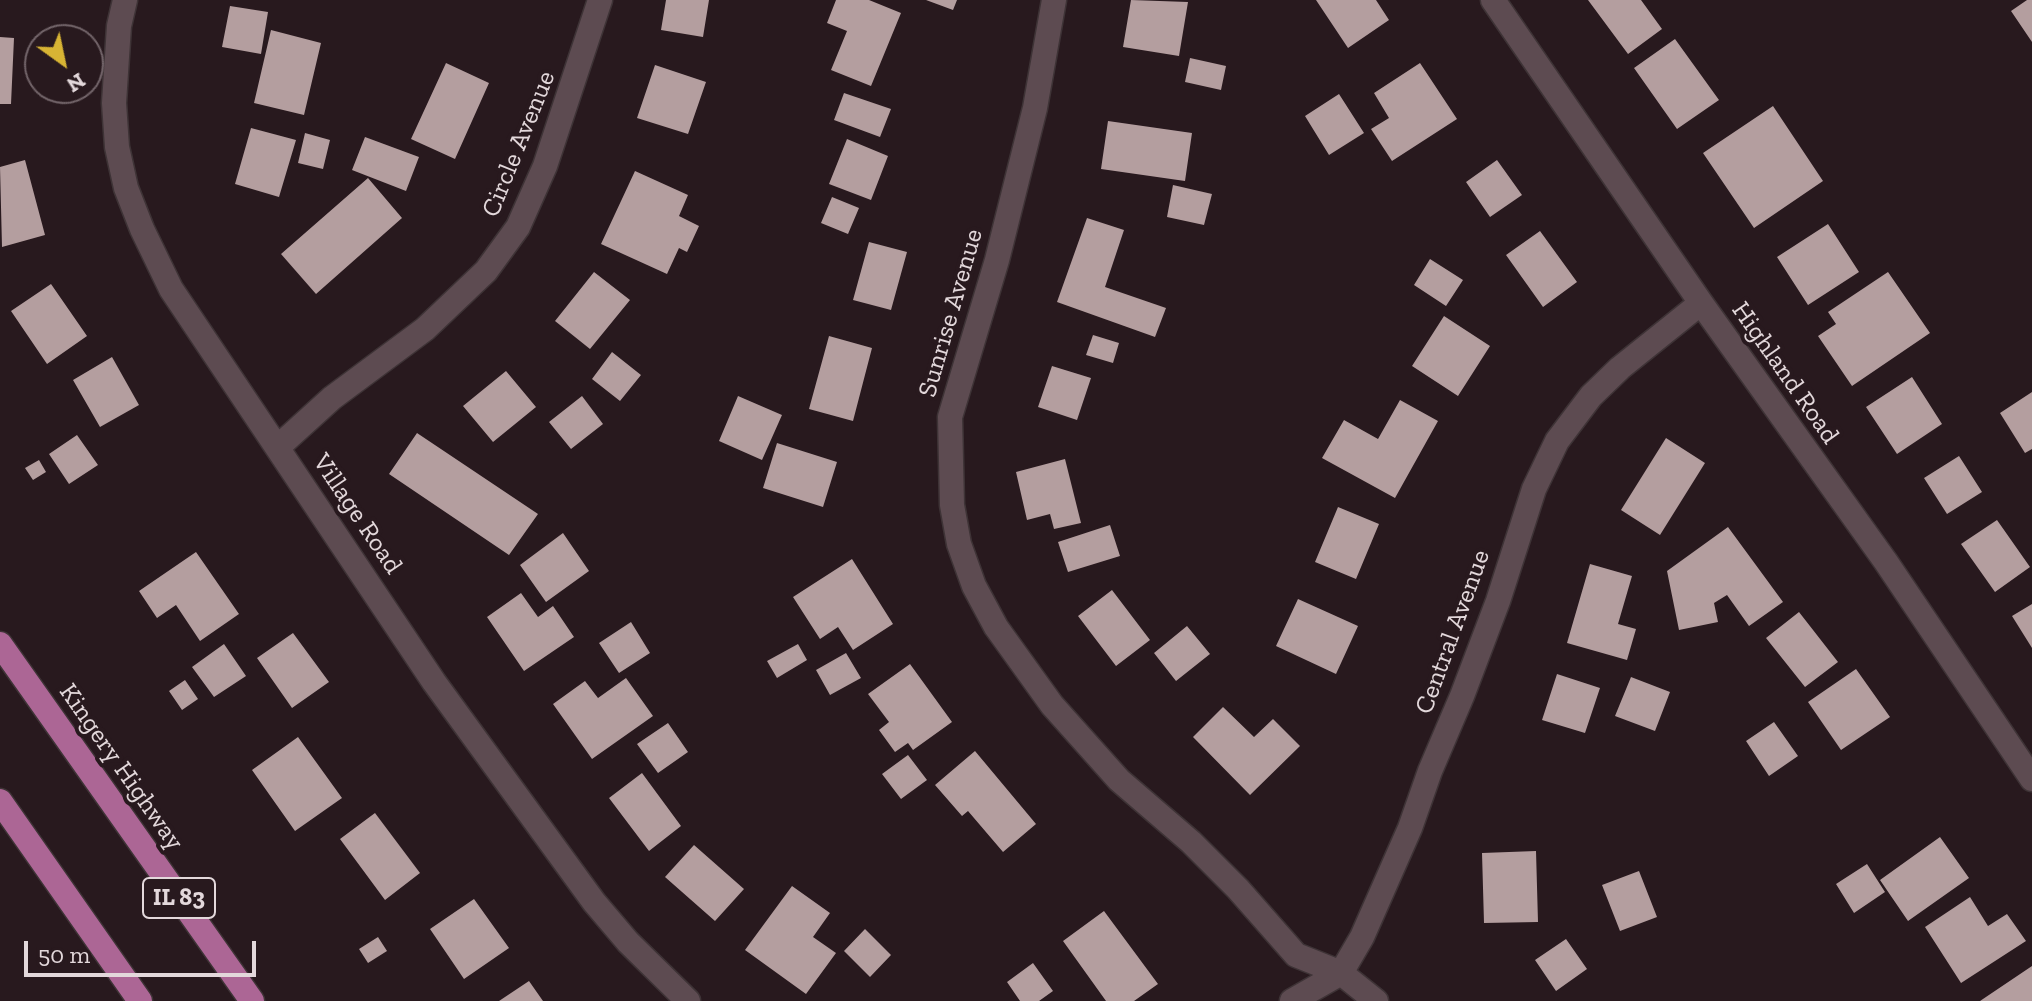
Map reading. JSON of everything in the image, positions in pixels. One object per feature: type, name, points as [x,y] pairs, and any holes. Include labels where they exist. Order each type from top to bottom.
[{"type":"main road","name":"Kingery Highway","points":[[0,644],[252,1001]]},
{"type":"main road","points":[[0,801],[140,1001]]},
{"type":"street","name":"Village Road","points":[[125,0],[119,26],[114,103],[117,147],[126,188],[171,289],[434,682],[594,902],[628,942],[688,1001]]},
{"type":"street","name":"Circle Avenue","points":[[278,447],[332,398],[425,329],[486,271],[518,227],[545,166],[600,0]]},
{"type":"street","name":"Sunrise Avenue","points":[[1054,0],[1035,108],[1001,245],[950,417],[951,492],[959,544],[974,586],[996,627],[1062,716],[1119,780],[1191,842],[1238,889],[1296,955],[1341,973],[1376,1001]]},
{"type":"street","name":"Highland Road","points":[[1493,0],[1701,303],[1886,562],[2032,779]]},
{"type":"street","name":"Central Avenue","points":[[1292,1001],[1341,973],[1362,937],[1410,828],[1498,601],[1534,489],[1557,441],[1591,396],[1610,377],[1701,303]]},
{"type":"building","points":[[666,0],[709,0],[703,37],[661,30]]},
{"type":"building","points":[[836,0],[869,0],[901,13],[871,86],[831,70],[847,31],[827,23]]},
{"type":"building","points":[[926,0],[957,0],[953,10]]},
{"type":"building","points":[[1131,0],[1188,2],[1179,56],[1123,47]]},
{"type":"building","points":[[1316,0],[1376,0],[1389,20],[1348,48]]},
{"type":"building","points":[[1588,0],[1641,0],[1662,29],[1628,54]]},
{"type":"building","points":[[2032,0],[2032,42],[2011,11]]},
{"type":"building","points":[[230,6],[268,12],[261,54],[222,47]]},
{"type":"building","points":[[271,30],[321,43],[304,115],[254,103]]},
{"type":"building","points":[[0,37],[14,38],[11,104],[0,104]]},
{"type":"building","points":[[1675,39],[1719,100],[1677,129],[1634,68]]},
{"type":"building","points":[[1190,58],[1226,66],[1221,90],[1185,82]]},
{"type":"building","points":[[446,63],[489,83],[455,159],[411,139]]},
{"type":"building","points":[[1420,63],[1457,119],[1392,161],[1371,129],[1389,118],[1374,93]]},
{"type":"building","points":[[655,65],[706,82],[688,134],[637,118]]},
{"type":"building","points":[[844,93],[891,109],[880,137],[834,120]]},
{"type":"building","points":[[1339,94],[1364,133],[1329,155],[1305,116]]},
{"type":"building","points":[[1773,106],[1823,181],[1754,228],[1703,153]]},
{"type":"building","points":[[1108,121],[1192,133],[1185,181],[1101,169]]},
{"type":"building","points":[[251,128],[296,140],[279,197],[235,184]]},
{"type":"building","points":[[305,133],[330,140],[323,169],[298,163]]},
{"type":"building","points":[[365,137],[419,157],[406,191],[352,170]]},
{"type":"building","points":[[847,139],[888,156],[871,200],[829,184]]},
{"type":"building","points":[[25,160],[45,235],[2,247],[0,167]]},
{"type":"building","points":[[1497,160],[1522,195],[1490,217],[1466,182]]},
{"type":"building","points":[[635,171],[688,195],[679,216],[699,226],[687,252],[679,248],[667,274],[601,244]]},
{"type":"building","points":[[368,178],[402,218],[316,294],[281,254]]},
{"type":"building","points":[[1173,185],[1212,194],[1204,225],[1167,217]]},
{"type":"building","points":[[832,197],[859,208],[848,234],[821,223]]},
{"type":"building","points":[[1087,218],[1124,230],[1105,287],[1166,308],[1155,337],[1057,302]]},
{"type":"building","points":[[1828,224],[1859,272],[1808,305],[1777,257]]},
{"type":"building","points":[[1540,231],[1577,282],[1543,307],[1506,255]]},
{"type":"building","points":[[869,242],[907,252],[891,310],[853,300]]},
{"type":"building","points":[[1430,259],[1463,280],[1446,306],[1414,285]]},
{"type":"building","points":[[594,272],[630,300],[590,349],[555,321]]},
{"type":"building","points":[[1888,272],[1930,333],[1852,386],[1818,336],[1836,324],[1828,312]]},
{"type":"building","points":[[51,284],[87,336],[47,364],[11,311]]},
{"type":"building","points":[[1444,316],[1490,346],[1458,396],[1412,366]]},
{"type":"building","points":[[1093,335],[1119,343],[1113,363],[1086,355]]},
{"type":"building","points":[[829,336],[872,348],[853,421],[809,409]]},
{"type":"building","points":[[612,352],[641,375],[620,401],[592,379]]},
{"type":"building","points":[[112,357],[139,405],[100,427],[73,380]]},
{"type":"building","points":[[1052,366],[1091,378],[1077,420],[1038,407]]},
{"type":"building","points":[[506,371],[536,407],[493,442],[463,406]]},
{"type":"building","points":[[1912,377],[1942,424],[1897,454],[1866,407]]},
{"type":"building","points":[[2032,392],[2032,449],[2025,453],[2000,413]]},
{"type":"building","points":[[582,396],[603,424],[571,449],[549,422]]},
{"type":"building","points":[[738,396],[782,415],[762,460],[719,441]]},
{"type":"building","points":[[1400,400],[1438,421],[1395,498],[1322,458],[1344,420],[1378,439]]},
{"type":"building","points":[[417,433],[538,514],[509,555],[389,474]]},
{"type":"building","points":[[77,435],[98,465],[69,484],[49,454]]},
{"type":"building","points":[[1666,438],[1705,463],[1660,535],[1621,510]]},
{"type":"building","points":[[777,443],[837,462],[823,507],[763,488]]},
{"type":"building","points":[[1959,456],[1982,492],[1947,514],[1924,478]]},
{"type":"building","points":[[1065,459],[1081,523],[1054,529],[1050,514],[1027,520],[1016,472]]},
{"type":"building","points":[[39,460],[46,472],[33,480],[25,468]]},
{"type":"building","points":[[1338,507],[1379,524],[1356,579],[1315,562]]},
{"type":"building","points":[[1997,520],[2030,567],[1995,592],[1961,544]]},
{"type":"building","points":[[1110,525],[1120,556],[1068,572],[1058,542]]},
{"type":"building","points":[[1728,527],[1783,602],[1749,626],[1727,595],[1714,603],[1718,622],[1679,630],[1667,571]]},
{"type":"building","points":[[563,533],[589,571],[546,602],[520,565]]},
{"type":"building","points":[[196,552],[239,614],[200,641],[176,605],[157,618],[139,591]]},
{"type":"building","points":[[852,559],[893,624],[853,650],[838,627],[820,639],[793,597]]},
{"type":"building","points":[[1590,564],[1632,576],[1618,624],[1636,629],[1627,660],[1567,643]]},
{"type":"building","points":[[1112,590],[1150,640],[1116,666],[1078,616]]},
{"type":"building","points":[[521,593],[538,617],[553,606],[574,637],[524,671],[487,617]]},
{"type":"building","points":[[1298,599],[1358,626],[1336,674],[1276,646]]},
{"type":"building","points":[[2032,604],[2032,648],[2012,616]]},
{"type":"building","points":[[1799,612],[1838,662],[1805,687],[1766,638]]},
{"type":"building","points":[[631,622],[650,653],[619,673],[599,643]]},
{"type":"building","points":[[1187,626],[1210,654],[1176,681],[1154,653]]},
{"type":"building","points":[[293,633],[329,682],[292,708],[257,658]]},
{"type":"building","points":[[224,644],[246,676],[214,697],[192,667]]},
{"type":"building","points":[[798,644],[807,660],[777,678],[767,661]]},
{"type":"building","points":[[846,653],[861,678],[830,695],[816,670]]},
{"type":"building","points":[[910,664],[952,722],[913,750],[908,743],[895,752],[879,730],[889,722],[868,694]]},
{"type":"building","points":[[1856,669],[1890,717],[1841,750],[1808,702]]},
{"type":"building","points":[[1557,674],[1600,688],[1585,733],[1542,720]]},
{"type":"building","points":[[1631,677],[1670,692],[1655,731],[1615,716]]},
{"type":"building","points":[[626,678],[653,716],[592,759],[553,704],[585,681],[598,698]]},
{"type":"building","points":[[185,680],[198,699],[182,710],[169,691]]},
{"type":"building","points":[[1223,707],[1254,737],[1273,719],[1300,746],[1250,795],[1193,737]]},
{"type":"building","points":[[1774,722],[1798,756],[1769,776],[1746,741]]},
{"type":"building","points":[[668,723],[688,752],[658,773],[637,744]]},
{"type":"building","points":[[298,737],[342,798],[295,831],[252,770]]},
{"type":"building","points":[[975,751],[1036,824],[1003,852],[968,811],[962,816],[935,785]]},
{"type":"building","points":[[908,755],[927,780],[901,799],[882,774]]},
{"type":"building","points":[[642,773],[681,826],[649,851],[609,798]]},
{"type":"building","points":[[375,813],[420,873],[385,900],[340,839]]},
{"type":"building","points":[[1940,837],[1969,878],[1908,921],[1880,880]]},
{"type":"building","points":[[694,845],[744,889],[715,921],[665,877]]},
{"type":"building","points":[[1536,851],[1538,922],[1484,923],[1482,853]]},
{"type":"building","points":[[1867,864],[1885,892],[1854,913],[1836,884]]},
{"type":"building","points":[[1639,871],[1657,917],[1620,931],[1602,885]]},
{"type":"building","points":[[792,886],[830,913],[813,937],[836,953],[806,994],[745,950]]},
{"type":"building","points":[[1970,897],[1988,926],[2007,914],[2026,941],[1961,983],[1925,927]]},
{"type":"building","points":[[474,899],[509,948],[464,979],[430,929]]},
{"type":"building","points":[[1104,911],[1158,984],[1134,1001],[1106,1001],[1063,941]]},
{"type":"building","points":[[865,929],[891,955],[870,977],[844,951]]},
{"type":"building","points":[[378,937],[387,951],[368,963],[359,949]]},
{"type":"building","points":[[1566,939],[1587,969],[1556,991],[1535,960]]},
{"type":"building","points":[[1033,963],[1053,991],[1039,1001],[1020,1001],[1007,982]]},
{"type":"building","points":[[2032,966],[2032,1001],[1980,1001]]},
{"type":"building","points":[[529,981],[543,1001],[499,1001]]}]
